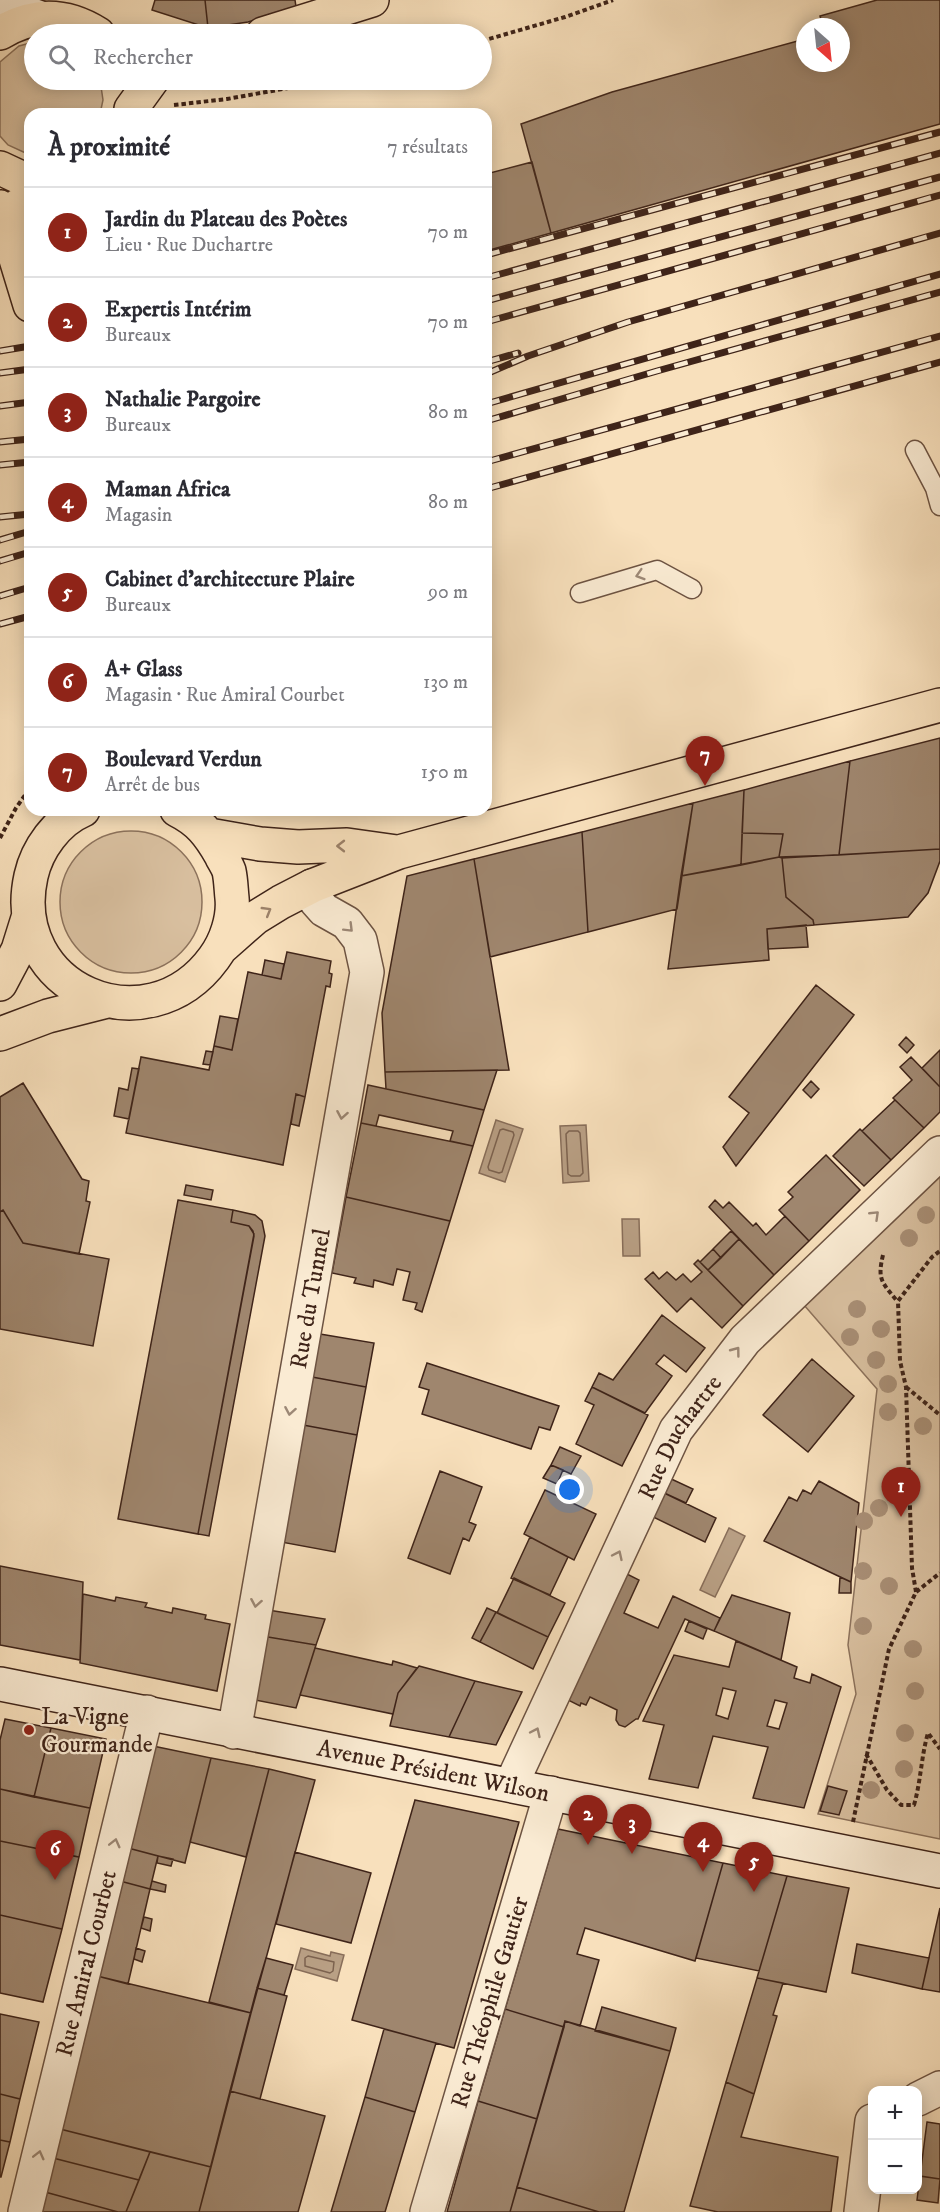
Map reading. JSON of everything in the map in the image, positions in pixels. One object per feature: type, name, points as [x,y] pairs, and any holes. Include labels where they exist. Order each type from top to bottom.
[{"type":"main road","points":[[295,24],[372,0]]},
{"type":"main road","points":[[0,33],[16,24],[41,18],[62,18],[82,24]]},
{"type":"main road","points":[[130,101],[142,90]]},
{"type":"main road","points":[[0,168],[24,179]]},
{"type":"main road","points":[[24,201],[15,208],[4,222],[24,286]]},
{"type":"main road","points":[[0,1034],[74,1008],[107,1001],[141,1003],[174,994],[202,975],[222,948],[255,918],[312,886],[399,852],[940,705]]},
{"type":"main road","points":[[72,816],[50,836],[34,864],[27,895],[28,918],[39,949],[47,963],[63,980],[84,993],[107,1001]]},
{"type":"main road","points":[[191,818],[270,844],[298,847],[347,845],[399,852]]},
{"type":"main road","points":[[191,818],[229,869],[233,909],[222,948]]},
{"type":"main road","points":[[0,984],[18,950],[28,918]]},
{"type":"street","points":[[0,4],[41,18]]},
{"type":"street","name":"Rue du Tunnel","points":[[234,1732],[367,972],[360,940],[347,923],[324,910],[316,902],[312,886]]},
{"type":"street","points":[[0,1049],[40,1030],[74,1008]]},
{"type":"street","name":"Rue Duchartre","points":[[511,1785],[676,1430],[745,1340],[940,1153]]},
{"type":"street","name":"Avenue Président Wilson","points":[[0,1684],[234,1732],[854,1852],[940,1871]]},
{"type":"street","name":"Rue Amiral Courbet","points":[[25,2212],[147,1713]]},
{"type":"street","name":"Rue Théophile Gautier","points":[[427,2212],[539,1827],[551,1793]]},
{"type":"street","points":[[922,2097],[940,2088]]},
{"type":"street","points":[[861,2212],[870,2140]]},
{"type":"lane","points":[[915,450],[935,488],[940,506]]},
{"type":"lane","points":[[580,593],[657,570],[692,589]]},
{"type":"lane","points":[[859,727],[940,688]]},
{"type":"path","points":[[492,38],[613,0]]},
{"type":"path","points":[[130,101],[227,99],[277,90]]},
{"type":"path","points":[[0,838],[24,797]]},
{"type":"path","points":[[916,1592],[912,1568],[906,1386],[900,1361],[898,1301],[932,1257],[940,1251]]},
{"type":"path","points":[[906,1386],[940,1415]]},
{"type":"path","points":[[854,1852],[853,1821],[889,1649],[916,1592],[940,1573]]},
{"type":"path","points":[[866,1753],[887,1790],[901,1805],[914,1805],[920,1785],[922,1755],[928,1733],[940,1749]]},
{"type":"shaded area","points":[[24,45],[24,90],[102,90],[103,100],[101,108],[24,108],[24,152],[8,145],[0,136],[0,62],[19,46]]},
{"type":"shaded area","points":[[131,831],[158,836],[181,852],[197,875],[202,902],[197,929],[181,952],[158,968],[131,973],[104,968],[81,952],[65,929],[60,902],[65,875],[81,852],[104,836]]},
{"type":"shaded area","points":[[940,1176],[940,1839],[818,1814],[856,1694],[848,1645],[877,1389],[804,1305],[911,1196]]},
{"type":"water","points":[[496,1120],[523,1129],[505,1182],[479,1173]]},
{"type":"water","points":[[586,1125],[589,1181],[563,1183],[560,1126]]},
{"type":"water","points":[[622,1219],[639,1219],[640,1256],[623,1256]]},
{"type":"water","points":[[729,1528],[745,1536],[715,1597],[700,1590]]},
{"type":"water","points":[[301,1948],[330,1956],[331,1952],[344,1955],[337,1981],[295,1969]]},
{"type":"building","points":[[155,0],[205,0],[208,24],[196,24],[152,10]]},
{"type":"building","points":[[205,0],[295,0],[296,7],[248,22],[208,24]]},
{"type":"building","points":[[877,0],[940,0],[940,124],[551,233],[521,124],[612,92],[796,41],[796,72],[850,72],[850,18],[821,18],[820,16]]},
{"type":"building","points":[[532,162],[551,233],[492,249],[492,172]]},
{"type":"building","points":[[940,738],[940,849],[839,855],[850,761]]},
{"type":"building","points":[[850,761],[839,855],[779,857],[783,834],[742,833],[744,790]]},
{"type":"building","points":[[744,790],[741,865],[681,876],[693,803]]},
{"type":"building","points":[[693,803],[677,909],[588,932],[582,832]]},
{"type":"building","points":[[582,832],[588,932],[490,957],[474,859]]},
{"type":"building","points":[[742,833],[783,834],[779,857],[741,865]]},
{"type":"building","points":[[940,849],[940,861],[928,893],[908,917],[814,925],[813,920],[786,897],[782,858]]},
{"type":"building","points":[[782,858],[786,897],[813,920],[814,925],[767,929],[769,960],[668,969],[681,876]]},
{"type":"building","points":[[474,859],[509,1070],[385,1072],[382,1013],[407,876]]},
{"type":"building","points":[[806,925],[808,947],[768,949],[767,929]]},
{"type":"building","points":[[287,952],[331,961],[329,973],[332,974],[330,987],[326,986],[305,1097],[296,1094],[283,1165],[126,1133],[141,1057],[209,1070],[214,1046],[232,1050],[248,972],[281,979]]},
{"type":"building","points":[[265,960],[284,964],[281,979],[262,975]]},
{"type":"building","points":[[816,985],[854,1015],[736,1166],[723,1147],[749,1113],[729,1097]]},
{"type":"building","points":[[220,1016],[238,1019],[232,1050],[214,1046]]},
{"type":"building","points":[[906,1037],[914,1045],[907,1053],[899,1045]]},
{"type":"building","points":[[940,1050],[940,1087],[922,1068]]},
{"type":"building","points":[[206,1051],[213,1052],[210,1065],[203,1064]]},
{"type":"building","points":[[911,1057],[940,1087],[940,1112],[924,1128],[893,1098],[912,1080],[900,1067]]},
{"type":"building","points":[[132,1068],[139,1069],[129,1119],[114,1116],[119,1088],[128,1090]]},
{"type":"building","points":[[497,1070],[484,1110],[386,1089],[385,1072]]},
{"type":"building","points":[[811,1081],[819,1089],[811,1098],[803,1090]]},
{"type":"building","points":[[23,1083],[82,1179],[89,1181],[86,1201],[90,1202],[79,1254],[23,1243],[3,1210],[0,1212],[0,1097]]},
{"type":"building","points":[[368,1085],[484,1110],[473,1146],[450,1141],[453,1131],[379,1115],[376,1126],[361,1123]]},
{"type":"building","points":[[296,1094],[305,1097],[299,1126],[291,1124]]},
{"type":"building","points":[[895,1100],[924,1128],[891,1160],[862,1131]]},
{"type":"building","points":[[361,1123],[473,1146],[450,1221],[346,1197]]},
{"type":"building","points":[[860,1129],[891,1160],[864,1186],[833,1156]]},
{"type":"building","points":[[826,1155],[860,1190],[809,1241],[779,1210],[793,1197],[788,1192]]},
{"type":"building","points":[[186,1185],[213,1190],[211,1200],[184,1195]]},
{"type":"building","points":[[346,1197],[450,1221],[422,1312],[415,1309],[417,1303],[403,1300],[410,1272],[397,1269],[393,1285],[374,1280],[373,1287],[354,1283],[356,1278],[332,1273]]},
{"type":"building","points":[[178,1200],[233,1210],[231,1222],[249,1226],[254,1234],[198,1534],[118,1519]]},
{"type":"building","points":[[715,1200],[723,1208],[729,1202],[753,1226],[756,1223],[766,1235],[785,1216],[809,1241],[774,1275],[709,1207]]},
{"type":"building","points":[[3,1210],[23,1243],[109,1259],[93,1346],[0,1329],[0,1212]]},
{"type":"building","points":[[233,1210],[255,1215],[262,1221],[265,1236],[209,1536],[198,1534],[254,1236],[249,1226],[231,1222]]},
{"type":"building","points":[[731,1231],[739,1239],[721,1258],[713,1249]]},
{"type":"building","points":[[739,1239],[774,1275],[743,1306],[708,1270]]},
{"type":"building","points":[[713,1249],[721,1258],[708,1270],[700,1262]]},
{"type":"building","points":[[698,1260],[743,1306],[722,1328],[691,1298],[677,1312],[645,1279],[653,1272],[659,1279],[667,1272],[676,1280],[683,1274],[691,1282],[702,1272],[694,1264]]},
{"type":"building","points":[[662,1315],[705,1348],[686,1372],[664,1355],[656,1364],[672,1376],[645,1413],[592,1387],[599,1373],[613,1380]]},
{"type":"building","points":[[320,1334],[374,1343],[366,1387],[312,1377]]},
{"type":"building","points":[[812,1359],[854,1396],[808,1452],[763,1415]]},
{"type":"building","points":[[427,1363],[559,1406],[550,1430],[539,1427],[531,1449],[422,1414],[429,1390],[419,1387]]},
{"type":"building","points":[[312,1377],[366,1387],[357,1435],[303,1425]]},
{"type":"building","points":[[592,1387],[648,1415],[622,1466],[576,1444],[594,1405],[585,1401]]},
{"type":"building","points":[[303,1425],[357,1435],[335,1552],[281,1542]]},
{"type":"building","points":[[560,1447],[581,1456],[571,1474],[551,1465]]},
{"type":"building","points":[[551,1465],[563,1470],[557,1484],[543,1478]]},
{"type":"building","points":[[440,1471],[482,1487],[469,1522],[476,1525],[469,1541],[463,1538],[450,1574],[408,1558]]},
{"type":"building","points":[[667,1477],[693,1489],[686,1503],[660,1491]]},
{"type":"building","points":[[819,1481],[859,1503],[851,1582],[764,1541],[789,1497],[797,1501],[803,1490],[811,1494]]},
{"type":"building","points":[[545,1490],[596,1514],[574,1560],[524,1534]]},
{"type":"building","points":[[660,1491],[716,1518],[705,1542],[649,1515]]},
{"type":"building","points":[[530,1537],[568,1557],[550,1595],[511,1578]]},
{"type":"building","points":[[0,1566],[83,1582],[80,1660],[0,1645]]},
{"type":"building","points":[[621,1571],[639,1580],[624,1613],[658,1628],[673,1596],[720,1618],[714,1631],[685,1619],[638,1719],[625,1727],[619,1725],[616,1720],[617,1710],[590,1697],[586,1705],[581,1703],[580,1706],[566,1699]]},
{"type":"building","points":[[840,1577],[851,1582],[851,1593],[839,1593]]},
{"type":"building","points":[[514,1578],[565,1603],[548,1637],[497,1613]]},
{"type":"building","points":[[83,1594],[115,1601],[116,1597],[147,1603],[145,1607],[172,1613],[173,1608],[206,1615],[205,1619],[230,1624],[217,1691],[80,1663]]},
{"type":"building","points":[[732,1595],[790,1613],[781,1660],[714,1631]]},
{"type":"building","points":[[487,1608],[496,1612],[480,1642],[472,1638]]},
{"type":"building","points":[[268,1610],[325,1619],[316,1645],[262,1636]]},
{"type":"building","points":[[496,1612],[548,1637],[533,1669],[480,1642]]},
{"type":"building","points":[[689,1621],[707,1629],[703,1639],[685,1631]]},
{"type":"building","points":[[262,1636],[316,1645],[296,1708],[250,1699]]},
{"type":"building","points":[[736,1641],[797,1667],[794,1678],[810,1683],[812,1674],[841,1687],[804,1808],[753,1798],[768,1747],[713,1736],[698,1788],[649,1779],[664,1725],[643,1721],[674,1655],[729,1667]],"holes":[[[723,1688],[736,1691],[728,1719],[716,1715]],[[775,1700],[787,1703],[779,1729],[767,1726]]]},
{"type":"building","points":[[315,1648],[392,1665],[393,1661],[417,1668],[398,1693],[393,1714],[300,1695]]},
{"type":"building","points":[[419,1666],[475,1681],[449,1737],[390,1726],[398,1693]]},
{"type":"building","points":[[475,1681],[522,1692],[496,1745],[449,1737]]},
{"type":"building","points":[[5,1719],[51,1728],[34,1797],[0,1789],[0,1740]]},
{"type":"building","points":[[51,1728],[106,1739],[90,1808],[34,1797]]},
{"type":"building","points":[[153,1746],[211,1758],[185,1863],[128,1848]]},
{"type":"building","points":[[211,1758],[269,1769],[246,1857],[190,1842]]},
{"type":"building","points":[[269,1769],[315,1780],[251,2013],[209,2002]]},
{"type":"building","points":[[828,1786],[847,1791],[839,1815],[820,1811]]},
{"type":"building","points":[[0,1789],[90,1808],[79,1857],[0,1841]]},
{"type":"building","points":[[415,1800],[519,1822],[454,2048],[352,2020]]},
{"type":"building","points":[[558,1829],[723,1863],[695,1961],[585,1928],[577,1954],[599,1960],[580,2026],[565,2021],[564,2027],[505,2009]]},
{"type":"building","points":[[0,1841],[79,1857],[62,1929],[0,1915]]},
{"type":"building","points":[[128,1848],[158,1856],[150,1889],[120,1881]]},
{"type":"building","points":[[295,1852],[371,1873],[351,1943],[276,1924]]},
{"type":"building","points":[[158,1856],[173,1859],[171,1866],[157,1863]]},
{"type":"building","points":[[723,1863],[787,1876],[759,1971],[696,1958]]},
{"type":"building","points":[[787,1876],[849,1888],[826,1992],[757,1978]]},
{"type":"building","points":[[120,1881],[150,1889],[128,1984],[97,1976]]},
{"type":"building","points":[[152,1881],[166,1885],[165,1892],[150,1889]]},
{"type":"building","points":[[940,1908],[940,1992],[922,1989]]},
{"type":"building","points":[[0,1915],[62,1929],[43,2002],[0,1993]]},
{"type":"building","points":[[144,1917],[152,1919],[150,1931],[141,1928]]},
{"type":"building","points":[[857,1944],[929,1958],[922,1989],[852,1973]]},
{"type":"building","points":[[136,1948],[145,1951],[142,1962],[134,1959]]},
{"type":"building","points":[[266,1958],[293,1965],[284,1995],[257,1988]]},
{"type":"building","points":[[97,1976],[251,2013],[211,2167],[60,2129]]},
{"type":"building","points":[[757,1978],[783,1983],[773,2015],[777,2016],[754,2094],[726,2082]]},
{"type":"building","points":[[257,1988],[287,1996],[260,2099],[230,2091]]},
{"type":"building","points":[[602,2007],[676,2028],[670,2051],[595,2031]]},
{"type":"building","points":[[505,2009],[564,2027],[537,2119],[478,2101]]},
{"type":"building","points":[[0,2014],[39,2022],[20,2099],[0,2094]]},
{"type":"building","points":[[565,2021],[670,2051],[624,2212],[599,2212],[517,2187]]},
{"type":"building","points":[[384,2029],[436,2043],[415,2112],[365,2097]]},
{"type":"building","points":[[726,2082],[754,2094],[741,2137],[838,2157],[831,2212],[718,2212],[690,2206]]},
{"type":"building","points":[[230,2091],[325,2116],[298,2212],[199,2212]]},
{"type":"building","points":[[0,2094],[20,2099],[10,2142],[0,2140]]},
{"type":"building","points":[[365,2097],[415,2112],[385,2212],[331,2212]]},
{"type":"building","points":[[478,2101],[537,2119],[510,2212],[447,2212]]},
{"type":"building","points":[[927,2122],[940,2124],[940,2179],[922,2176]]},
{"type":"building","points":[[60,2129],[150,2152],[139,2180],[53,2158]]},
{"type":"building","points":[[0,2140],[10,2142],[1,2177],[0,2177]]},
{"type":"building","points":[[150,2152],[211,2167],[199,2212],[126,2212]]},
{"type":"building","points":[[53,2158],[139,2180],[126,2212],[118,2212],[45,2192]]},
{"type":"building","points":[[922,2176],[940,2179],[938,2203],[917,2200],[918,2194],[922,2194]]},
{"type":"building","points":[[517,2187],[599,2212],[510,2212]]},
{"type":"building","points":[[45,2192],[118,2212],[40,2212]]},
{"type":"railway","points":[[492,253],[940,132]]},
{"type":"railway","points":[[492,276],[940,153]]},
{"type":"railway","points":[[492,299],[940,177]]},
{"type":"railway","points":[[492,320],[940,195]]},
{"type":"railway","points":[[492,371],[528,356],[628,322],[940,233]]},
{"type":"railway","points":[[492,402],[940,274]]},
{"type":"railway","points":[[492,419],[940,292]]},
{"type":"railway","points":[[492,460],[940,336]]},
{"type":"railway","points":[[0,351],[24,347]]},
{"type":"railway","points":[[492,360],[518,353]]},
{"type":"railway","points":[[492,487],[940,362]]},
{"type":"railway","points":[[0,373],[24,370]]},
{"type":"railway","points":[[0,406],[24,403]]},
{"type":"railway","points":[[0,442],[24,440]]},
{"type":"railway","points":[[0,465],[24,463]]},
{"type":"railway","points":[[0,517],[24,515]]},
{"type":"railway","points":[[0,540],[24,533]]},
{"type":"railway","points":[[0,561],[24,554]]},
{"type":"railway","points":[[0,596],[24,589]]},
{"type":"railway","points":[[0,624],[24,618]]},
{"type":"place","name":"Boulevard Verdun","points":[[705,786]]},
{"type":"place","name":"Jardin du Plateau des Poètes","points":[[901,1517]]},
{"type":"place","name":"La Vigne Gourmande","points":[[29,1730]]},
{"type":"place","name":"Expertis Intérim","points":[[588,1845]]},
{"type":"place","name":"Nathalie Pargoire","points":[[632,1854]]},
{"type":"place","name":"Maman Africa","points":[[703,1872]]},
{"type":"place","name":"A+ Glass","points":[[55,1880]]},
{"type":"place","name":"Cabinet d'architecture Plaire","points":[[754,1892]]}]
